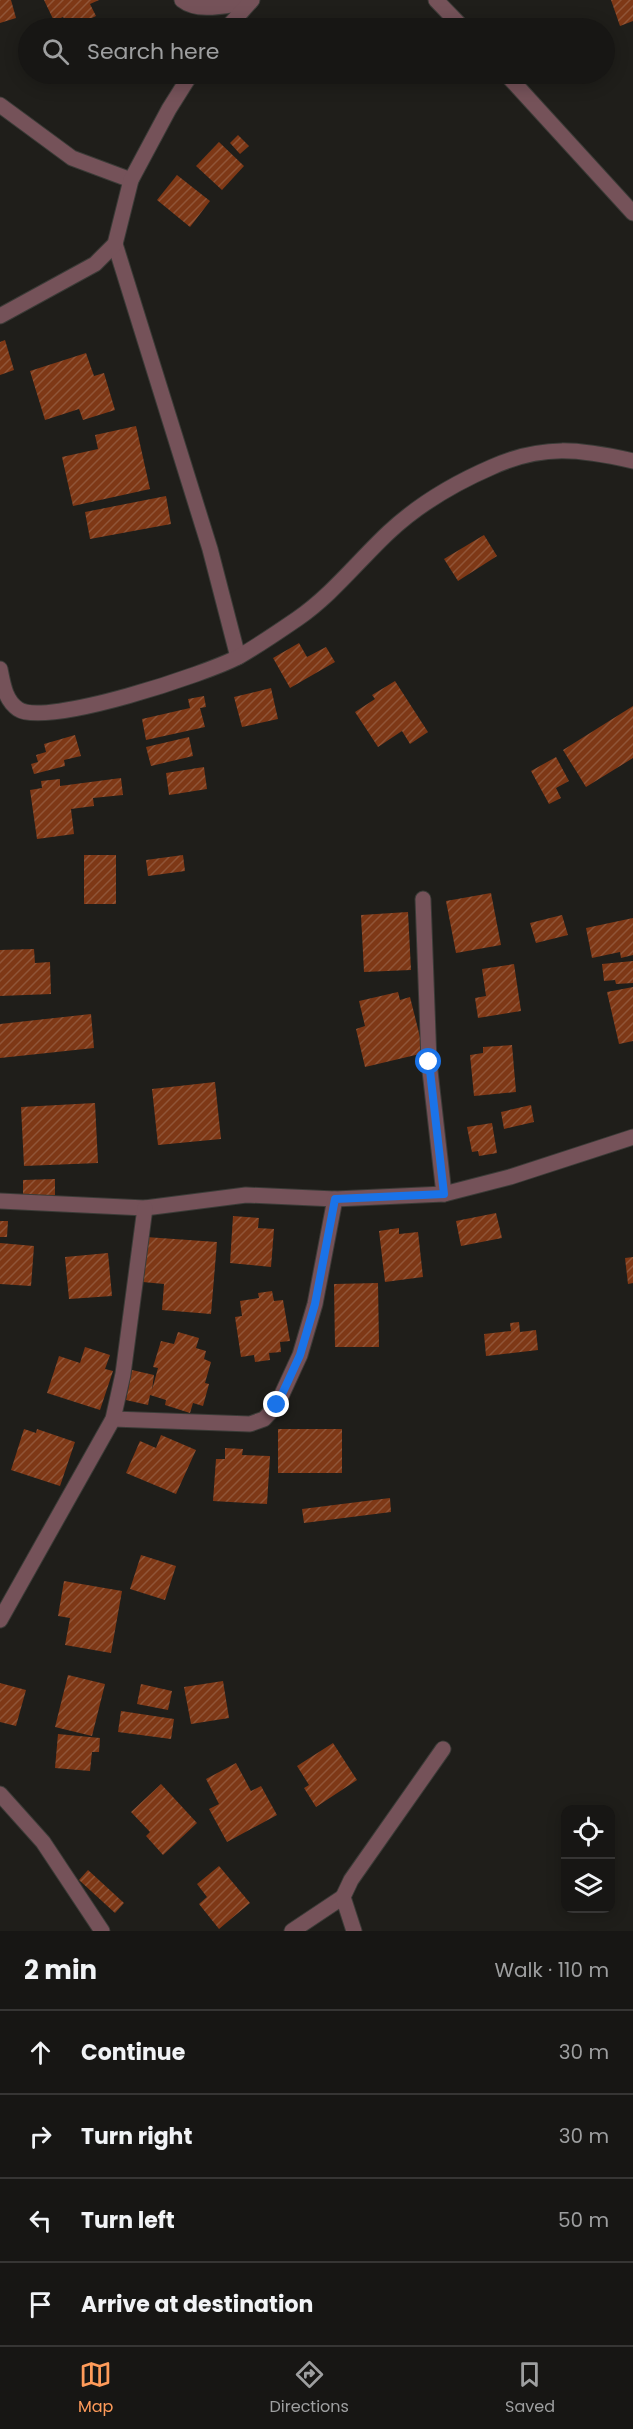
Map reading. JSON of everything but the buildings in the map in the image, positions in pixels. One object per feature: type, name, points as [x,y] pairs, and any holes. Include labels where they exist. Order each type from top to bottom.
[{"type":"street","points":[[182,0],[190,6],[204,7],[251,1]]},
{"type":"street","points":[[436,0],[453,18]]},
{"type":"street","points":[[236,18],[251,1]]},
{"type":"street","points":[[0,316],[95,264],[115,244],[131,180],[169,108],[185,84]]},
{"type":"street","points":[[515,84],[633,213]]},
{"type":"street","points":[[0,105],[72,158],[131,180]]},
{"type":"street","points":[[115,244],[210,549],[238,657]]},
{"type":"street","points":[[0,669],[4,693],[19,710],[38,714],[80,708],[164,686],[238,657],[299,618],[346,577],[390,531],[440,492],[462,481],[494,466],[541,451],[583,450],[633,461]]},
{"type":"street","points":[[423,899],[429,1062],[444,1194]]},
{"type":"street","points":[[0,1201],[145,1208],[246,1195],[335,1199],[444,1194],[510,1177],[633,1137]]},
{"type":"street","points":[[112,1419],[250,1424],[264,1419],[277,1405],[300,1355],[315,1304],[335,1199]]},
{"type":"street","points":[[0,1620],[112,1419],[123,1374],[145,1208]]},
{"type":"street","points":[[292,1931],[343,1897],[351,1880],[443,1749]]},
{"type":"street","points":[[0,1794],[43,1842],[102,1931]]},
{"type":"street","points":[[343,1897],[354,1931]]},
{"type":"route","points":[[277,1405],[300,1355],[315,1304],[335,1199],[444,1194],[429,1062]]}]
